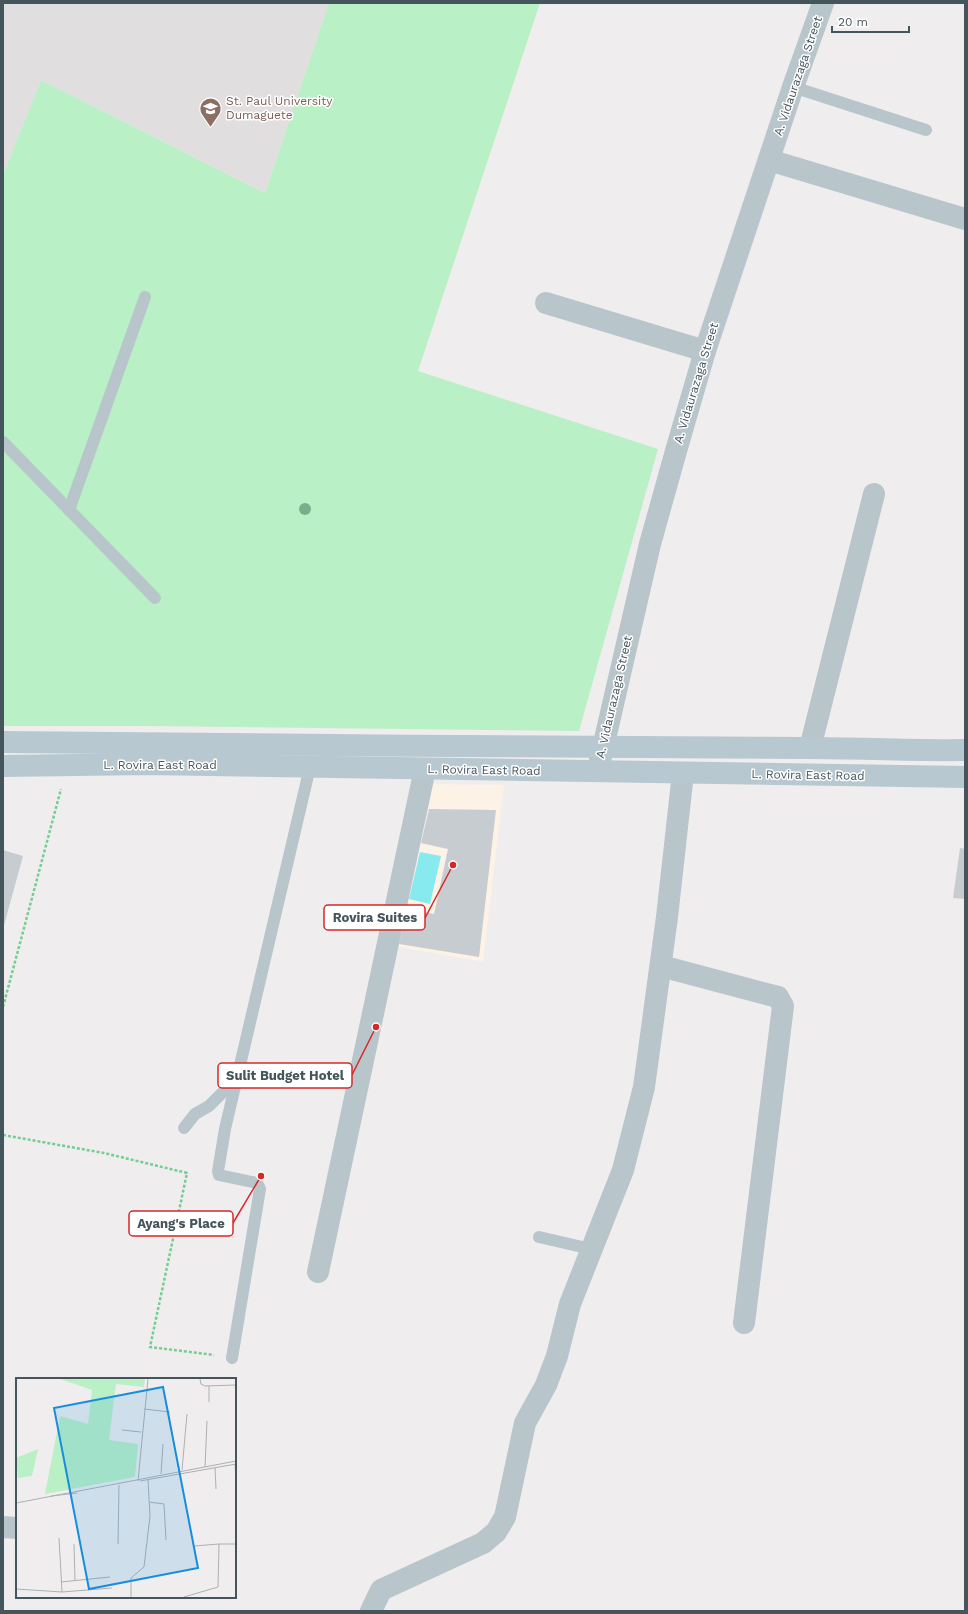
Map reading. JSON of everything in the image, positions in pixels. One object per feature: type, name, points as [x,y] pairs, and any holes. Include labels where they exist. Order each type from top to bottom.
[{"type":"main road","name":"L. Rovira East Road","points":[[3,742],[602,748],[810,748],[916,751],[965,750]]},
{"type":"main road","points":[[914,776],[916,751]]},
{"type":"main road","name":"L. Rovira East Road","points":[[3,766],[148,764],[965,777]]},
{"type":"street","name":"A. Vidaurazaga Street","points":[[598,772],[602,748],[650,544],[705,351],[822,3]]},
{"type":"street","points":[[769,160],[965,219]]},
{"type":"street","points":[[546,303],[705,351]]},
{"type":"street","points":[[810,748],[874,494]]},
{"type":"street","points":[[318,1272],[425,769]]},
{"type":"street","points":[[371,1611],[381,1590],[483,1543],[496,1532],[505,1517],[525,1423],[546,1386],[557,1356],[570,1304],[622,1170],[644,1087],[683,773]]},
{"type":"street","points":[[660,966],[778,996],[783,1006],[744,1323]]},
{"type":"street","points":[[3,1527],[16,1528]]},
{"type":"lane","points":[[793,88],[926,130]]},
{"type":"lane","points":[[69,510],[145,297]]},
{"type":"lane","points":[[3,442],[155,598]]},
{"type":"lane","points":[[232,1358],[260,1189],[257,1183],[219,1175],[218,1173],[225,1129],[310,767]]},
{"type":"lane","points":[[184,1128],[195,1114],[209,1106],[224,1091],[235,1086]]},
{"type":"lane","points":[[539,1237],[591,1249]]},
{"type":"path","points":[[3,1007],[67,766]]},
{"type":"path","points":[[3,1136],[104,1153],[187,1173],[150,1347],[232,1358]]},
{"type":"shaded area","name":"St. Paul University Dumaguete","points":[[3,3],[329,3],[265,193],[41,80],[3,175]]},
{"type":"shaded area","points":[[429,784],[504,785],[483,962],[394,946]]},
{"type":"green space","points":[[329,3],[540,3],[418,371],[658,449],[579,731],[147,726],[3,726],[3,175],[41,80],[265,193]]},
{"type":"water","points":[[420,852],[441,856],[430,904],[409,899]]},
{"type":"building","points":[[429,809],[496,810],[479,957],[399,944],[407,908],[434,914],[448,849],[421,843]]},
{"type":"building","points":[[960,848],[965,849],[965,899],[953,898]]},
{"type":"building","points":[[3,850],[23,856],[3,929]]},
{"type":"place","name":"St. Paul University Dumaguete","points":[[211,128]]},
{"type":"place","name":"Rovira Suites","points":[[453,865]]},
{"type":"place","name":"Sulit Budget Hotel","points":[[376,1027]]},
{"type":"place","name":"Ayang's Place","points":[[261,1176]]}]
